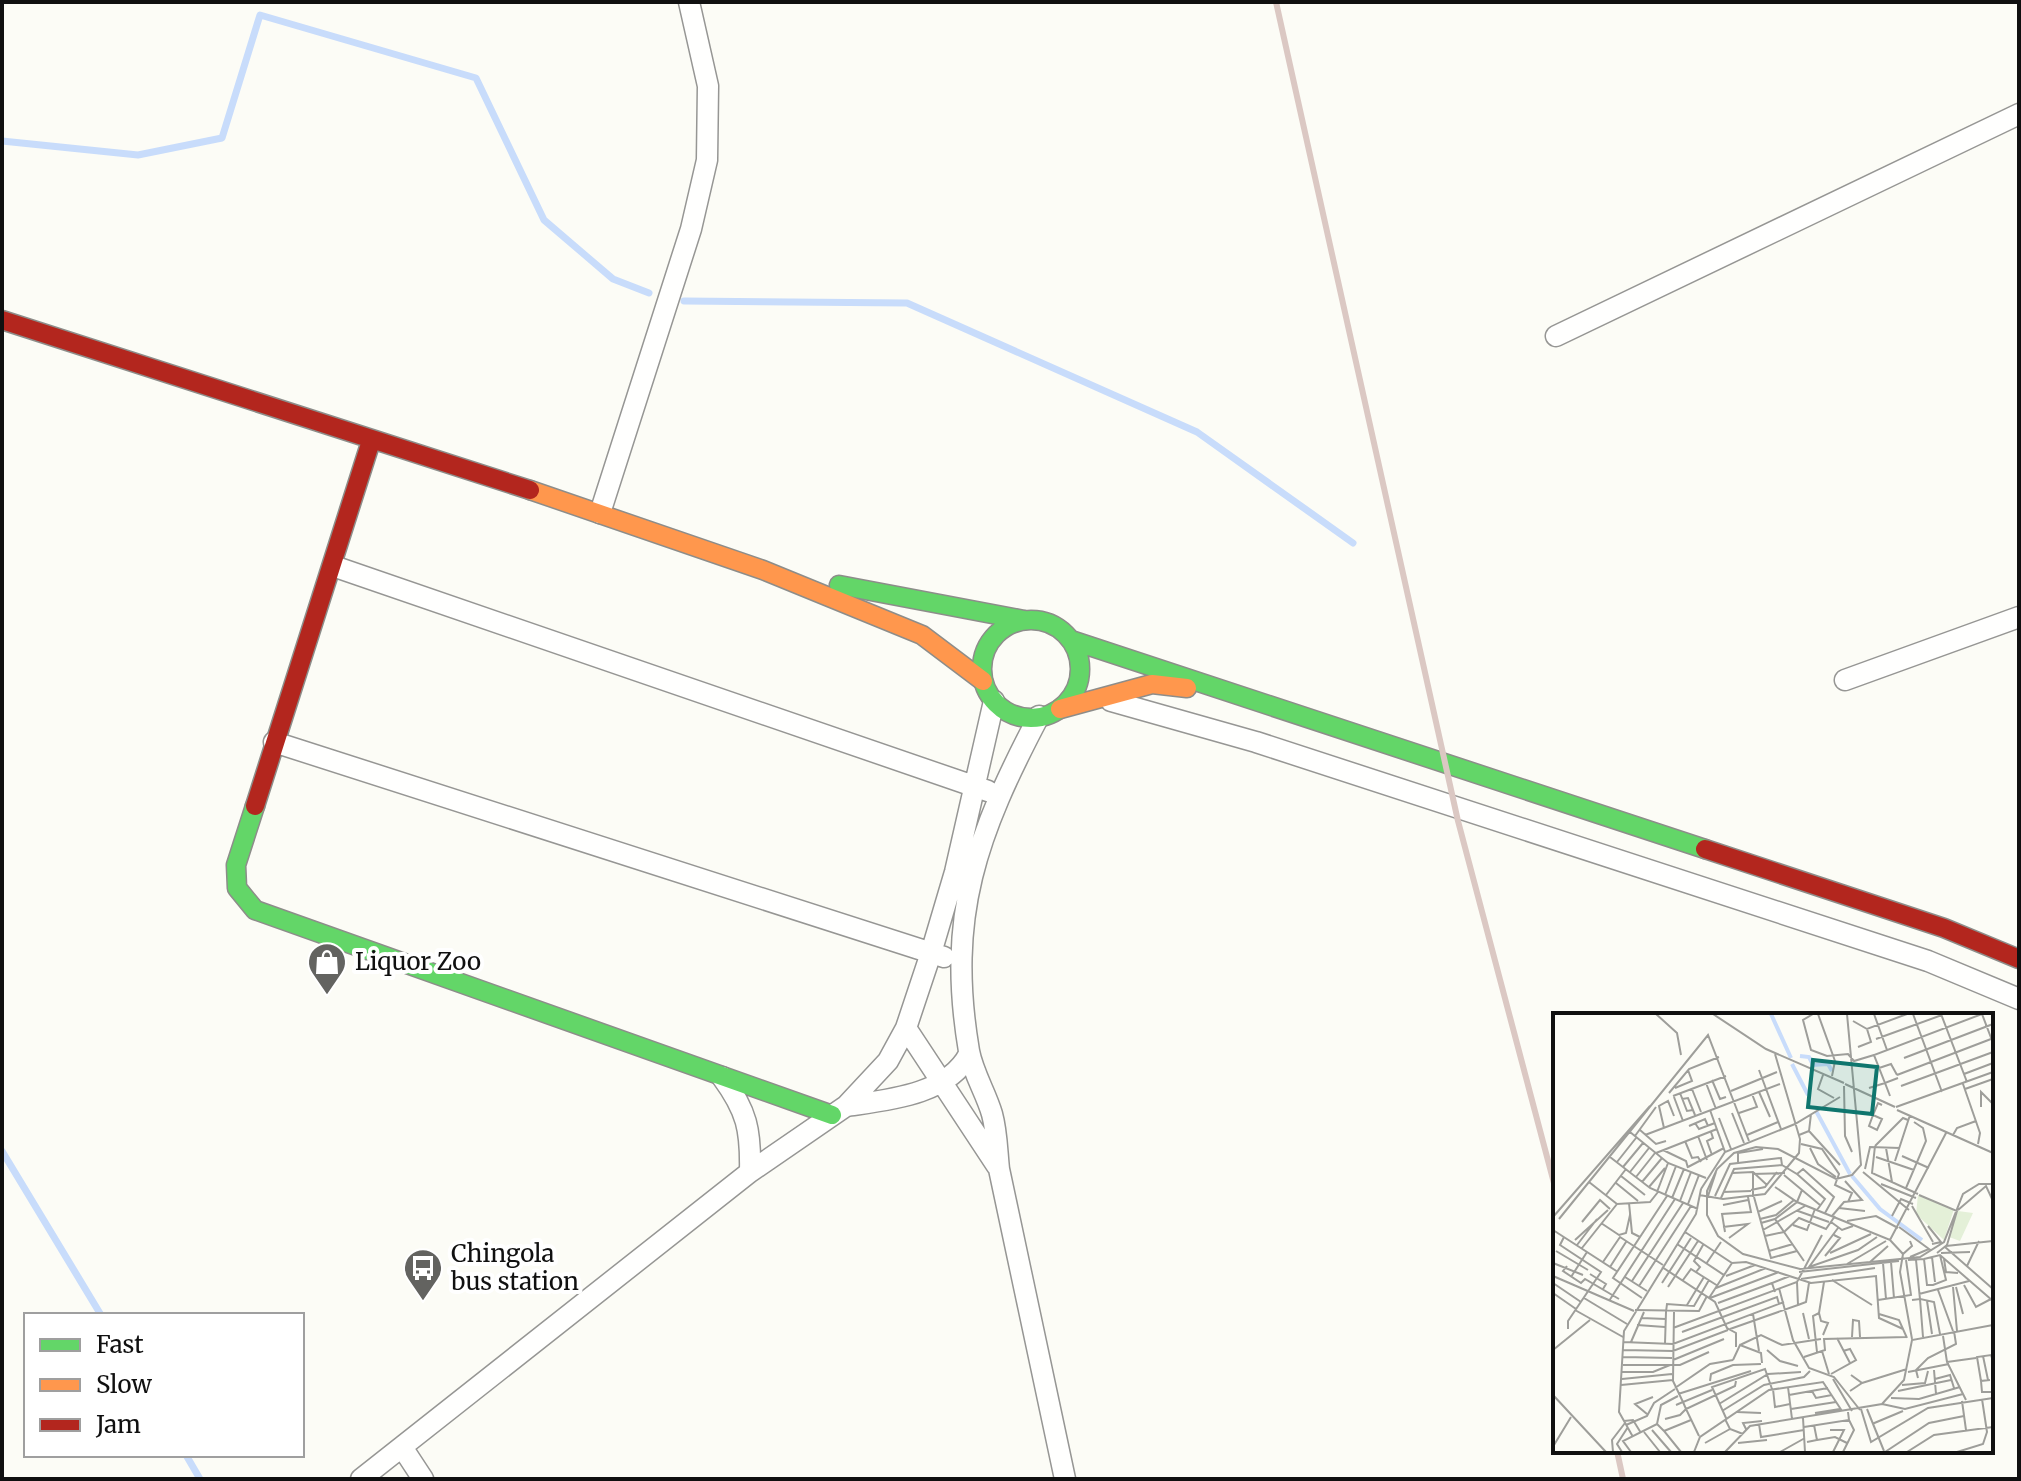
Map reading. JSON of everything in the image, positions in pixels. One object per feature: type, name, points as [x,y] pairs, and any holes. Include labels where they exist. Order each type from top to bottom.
[{"type":"main road","points":[[2,320],[600,513],[763,570],[922,635],[983,681],[994,701],[1023,718],[1152,684],[1244,694]]},
{"type":"main road","points":[[371,441],[236,865],[237,888],[255,910],[722,1077],[839,1110]]},
{"type":"main road","points":[[763,570],[1050,623],[1071,640],[1244,694],[1944,928],[2019,959]]},
{"type":"main road","points":[[983,681],[982,664],[987,647],[1002,630],[1024,620]]},
{"type":"main road","points":[[1060,709],[1072,697],[1081,669],[1071,640]]},
{"type":"street","points":[[600,513],[691,229],[707,160],[708,86],[689,2]]},
{"type":"street","points":[[1556,336],[2019,114]]},
{"type":"street","points":[[333,566],[999,793]]},
{"type":"street","points":[[1845,680],[2019,617]]},
{"type":"street","points":[[1095,697],[1256,742],[1898,951],[2019,999]]},
{"type":"street","points":[[361,1479],[750,1172],[839,1110],[888,1061],[906,1028],[931,953],[976,787],[994,701]]},
{"type":"street","points":[[1039,716],[999,793],[965,901],[961,961],[969,1054],[994,1119],[999,1169],[1065,1479]]},
{"type":"street","points":[[274,742],[961,961]]},
{"type":"street","points":[[906,1028],[999,1169]]},
{"type":"street","points":[[839,1110],[912,1093],[940,1081],[954,1073],[969,1054]]},
{"type":"street","points":[[722,1077],[742,1105],[751,1138],[750,1172]]},
{"type":"street","points":[[912,1093],[965,1117]]},
{"type":"street","points":[[402,1447],[423,1479]]},
{"type":"waterway","points":[[2,141],[138,155],[222,138],[260,15],[476,78],[544,220],[613,279],[649,293]]},
{"type":"waterway","points":[[684,301],[907,303],[1197,432],[1353,543]]},
{"type":"waterway","points":[[2,1151],[100,1313]]},
{"type":"waterway","points":[[187,1457],[200,1479]]},
{"type":"railway","points":[[1276,2],[1458,821],[1553,1179]]},
{"type":"railway","points":[[1617,1453],[1623,1479]]},
{"type":"traffic: fast","points":[[839,585],[1024,620]]},
{"type":"traffic: fast","points":[[1031,620],[1050,624],[1066,634],[1076,650],[1080,669],[1076,688],[1066,704],[1050,714],[1031,718],[1012,714],[996,704],[986,688],[982,669],[986,650],[996,634],[1012,624],[1031,620]]},
{"type":"traffic: fast","points":[[1071,640],[1705,849]]},
{"type":"traffic: fast","points":[[255,806],[236,865],[237,888],[255,910],[832,1115]]},
{"type":"traffic: slow","points":[[530,490],[763,570],[922,635],[983,681]]},
{"type":"traffic: slow","points":[[1060,709],[1152,684],[1187,688]]},
{"type":"traffic: jam","points":[[2,320],[530,490]]},
{"type":"traffic: jam","points":[[255,806],[371,441]]},
{"type":"traffic: jam","points":[[1705,849],[1944,928],[2019,959]]},
{"type":"place","name":"Liquor Zoo","points":[[327,996]]},
{"type":"place","name":"Chingola bus station","points":[[423,1302]]}]
